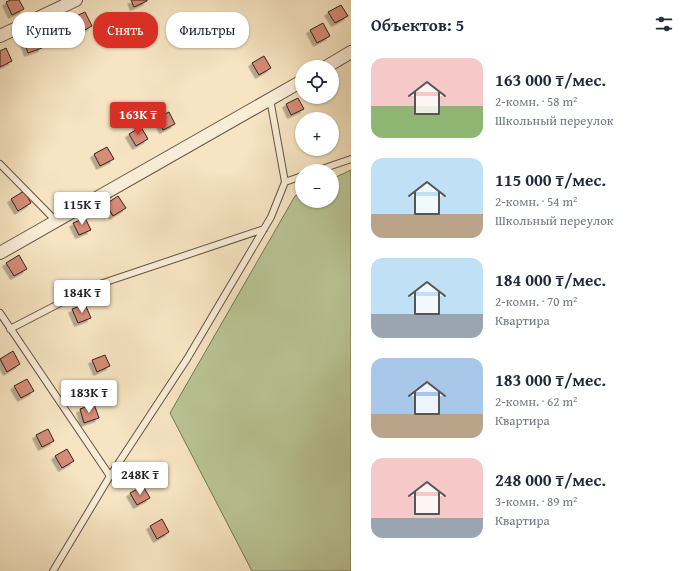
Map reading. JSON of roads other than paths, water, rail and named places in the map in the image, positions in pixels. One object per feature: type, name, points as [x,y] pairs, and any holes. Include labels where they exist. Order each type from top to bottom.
[{"type":"street","points":[[0,36],[76,0]]},
{"type":"street","points":[[338,60],[351,52]]},
{"type":"street","points":[[0,253],[295,84]]},
{"type":"lane","points":[[53,571],[110,476],[187,359],[271,217],[285,182],[270,99]]},
{"type":"lane","points":[[336,164],[351,159]]},
{"type":"lane","points":[[0,164],[56,221]]},
{"type":"lane","points":[[285,182],[295,178]]},
{"type":"lane","points":[[10,329],[91,287],[264,229]]},
{"type":"lane","points":[[0,313],[110,476]]}]
